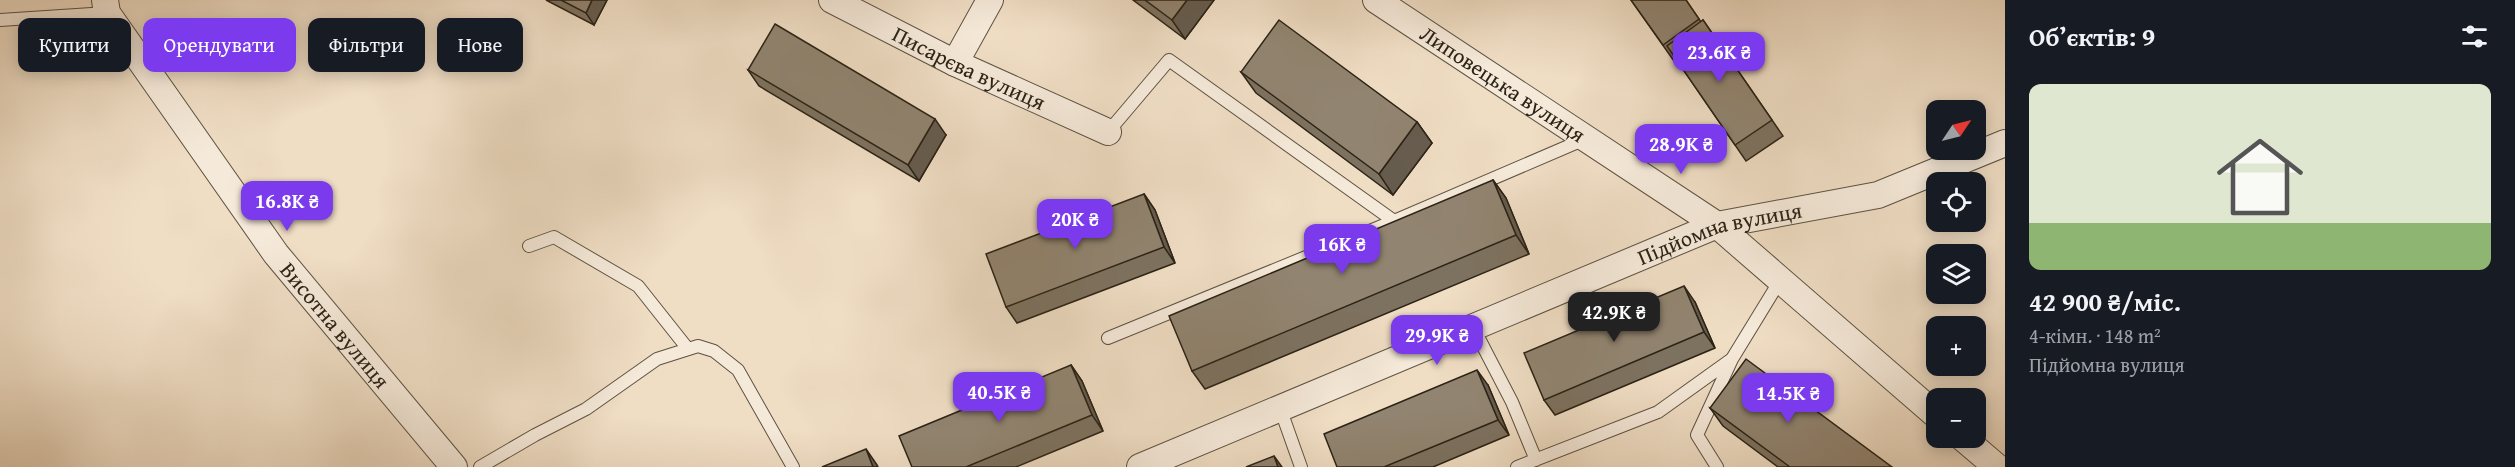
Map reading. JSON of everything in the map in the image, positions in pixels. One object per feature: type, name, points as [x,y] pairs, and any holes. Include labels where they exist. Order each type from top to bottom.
[{"type":"street","name":"Писарєва вулиця","points":[[832,0],[955,63],[1108,132]]},
{"type":"street","points":[[955,63],[990,0]]},
{"type":"street","name":"Липовецька вулиця","points":[[1376,0],[1717,225],[1926,406]]},
{"type":"street","name":"Висотна вулиця","points":[[106,7],[276,254],[454,467]]},
{"type":"street","name":"Підйомна вулиця","points":[[1140,467],[1717,225],[1878,195],[2005,143]]},
{"type":"street","points":[[1975,448],[1997,467]]},
{"type":"lane","points":[[0,20],[106,7]]},
{"type":"lane","points":[[1108,132],[1169,60],[1394,221]]},
{"type":"lane","points":[[1108,338],[1585,140]]},
{"type":"lane","points":[[530,246],[554,237],[638,286],[688,349]]},
{"type":"lane","points":[[1717,467],[1697,435],[1732,359],[1780,279]]},
{"type":"lane","points":[[1473,327],[1512,402],[1536,460]]},
{"type":"lane","points":[[480,467],[586,409],[657,359],[698,346],[714,351],[738,370],[793,467]]},
{"type":"lane","points":[[1517,467],[1658,412],[1732,359]]},
{"type":"lane","points":[[1280,408],[1301,467]]},
{"type":"building","points":[[561,0],[592,0],[586,13]]},
{"type":"building","points":[[1145,0],[1187,0],[1172,20]]},
{"type":"building","points":[[1631,0],[1686,0],[1699,19],[1663,45]]},
{"type":"building","points":[[1279,20],[1417,122],[1379,174],[1241,72]]},
{"type":"building","points":[[1703,20],[1772,120],[1735,145],[1667,46]]},
{"type":"building","points":[[775,24],[935,119],[908,165],[748,70]]},
{"type":"building","points":[[1493,180],[1516,235],[1192,371],[1169,316]]},
{"type":"building","points":[[1144,194],[1164,247],[1006,307],[986,254]]},
{"type":"building","points":[[1684,286],[1704,332],[1544,400],[1524,353]]},
{"type":"building","points":[[1746,359],[1892,467],[1790,467],[1710,408]]},
{"type":"building","points":[[1071,365],[1092,415],[966,467],[912,467],[899,436]]},
{"type":"building","points":[[1477,370],[1498,420],[1384,467],[1337,467],[1324,434]]},
{"type":"building","points":[[866,449],[873,467],[822,467]]},
{"type":"building","points":[[1274,456],[1278,467],[1246,467]]}]
